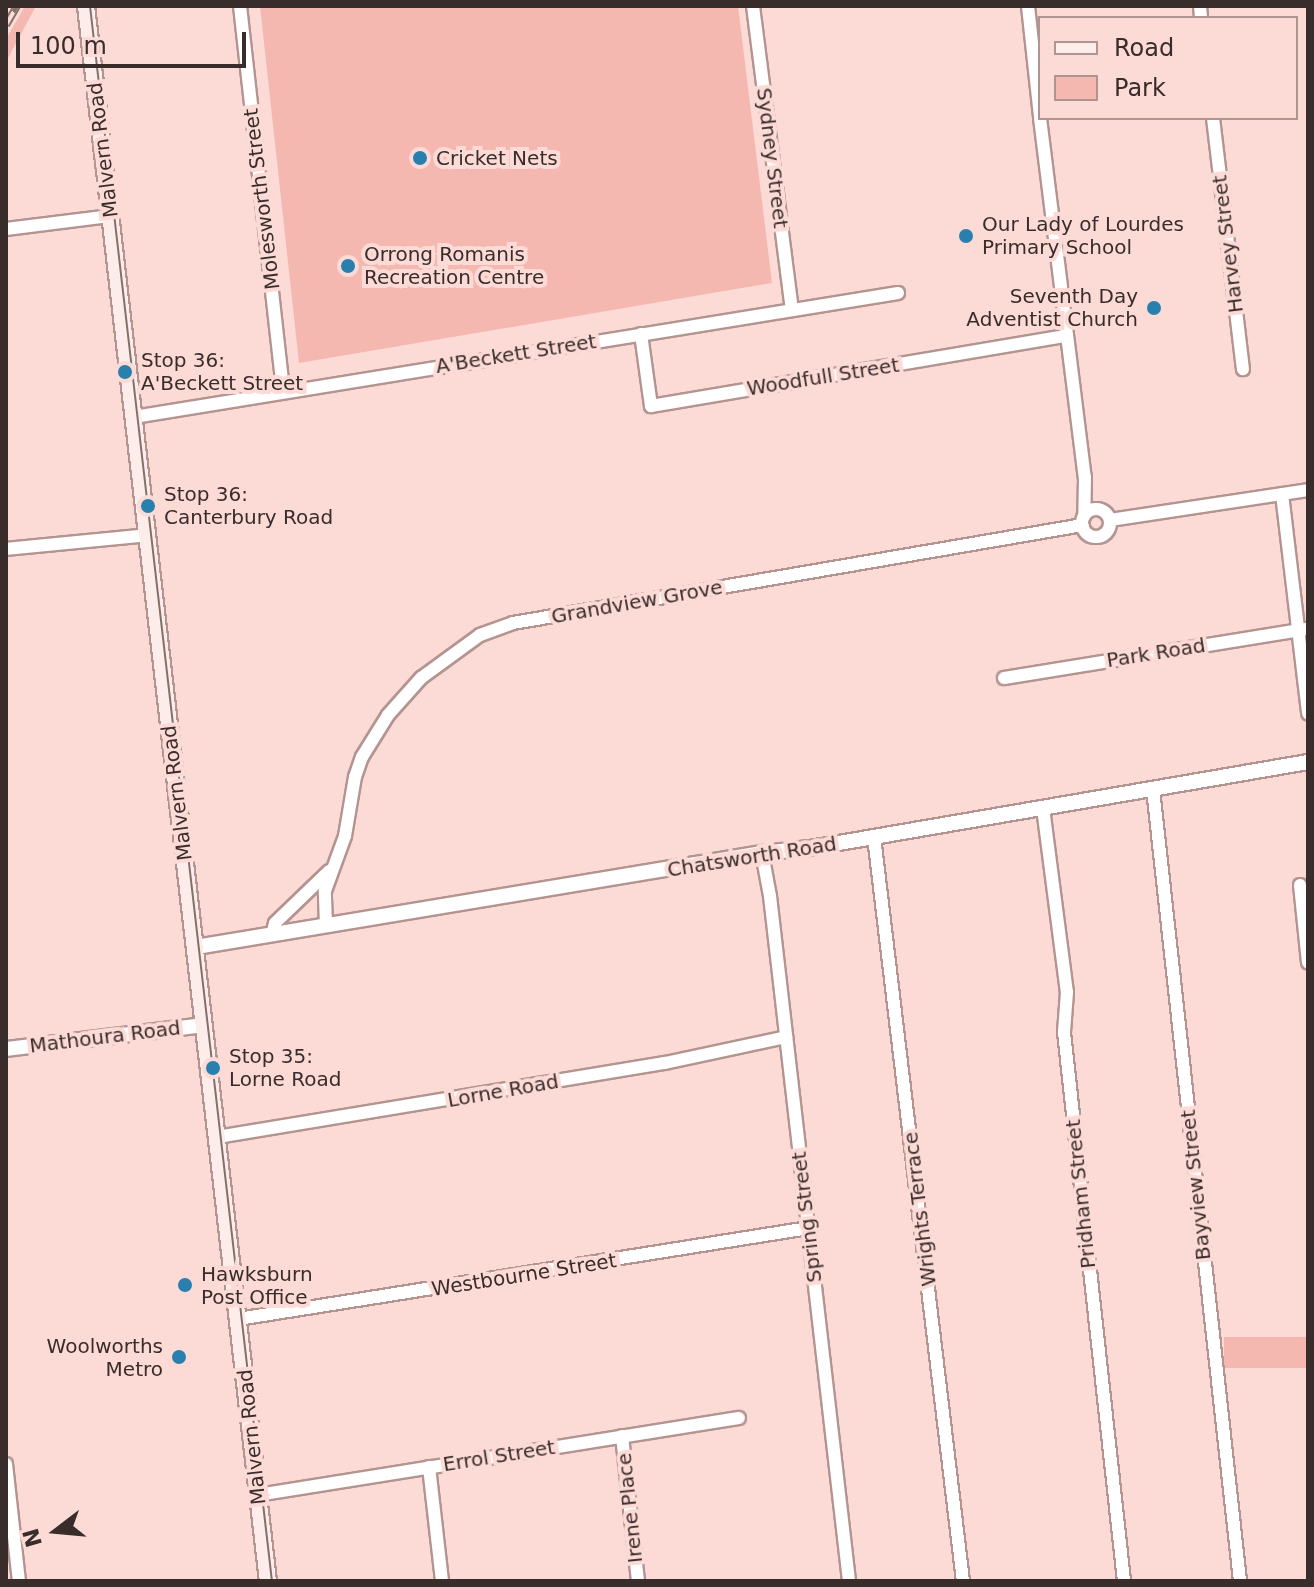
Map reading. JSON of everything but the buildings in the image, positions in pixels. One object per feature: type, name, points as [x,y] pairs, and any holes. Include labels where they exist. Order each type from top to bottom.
[{"type":"main road","name":"Malvern Road","points":[[86,6],[268,1581]]},
{"type":"street","name":"Molesworth Street","points":[[240,6],[283,392]]},
{"type":"street","name":"Sydney Street","points":[[753,6],[792,309]]},
{"type":"street","points":[[1028,6],[1038,98]]},
{"type":"street","points":[[1040,120],[1085,477],[1083,521],[1092,536],[1101,536],[1108,529],[1110,520]]},
{"type":"street","name":"Harvey Street","points":[[1213,120],[1243,369]]},
{"type":"street","points":[[6,229],[111,216]]},
{"type":"street","name":"A'Beckett Street","points":[[134,417],[898,293]]},
{"type":"street","name":"Woodfull Street","points":[[641,334],[651,406],[1067,336]]},
{"type":"street","points":[[1085,477],[1100,509],[1110,520]]},
{"type":"street","points":[[1110,520],[1308,490]]},
{"type":"street","points":[[1282,494],[1303,629],[1308,713]]},
{"type":"street","points":[[1083,521],[1091,510],[1100,509]]},
{"type":"street","name":"Grandview Grove","points":[[326,926],[323,900],[329,871],[345,836],[355,777],[378,730],[421,678],[480,635],[513,623],[1083,521]]},
{"type":"street","points":[[6,549],[148,535]]},
{"type":"street","name":"Park Road","points":[[1004,678],[1303,629]]},
{"type":"street","name":"Chatsworth Road","points":[[196,947],[874,837],[1308,762]]},
{"type":"street","name":"Bayview Street","points":[[1153,789],[1240,1581]]},
{"type":"street","name":"Pridham Street","points":[[1043,808],[1067,992],[1064,1032],[1124,1581]]},
{"type":"street","name":"Wrights Terrace","points":[[874,837],[885,901],[963,1581]]},
{"type":"street","name":"Spring Street","points":[[762,853],[849,1581]]},
{"type":"street","name":"Grandview Grove","points":[[272,935],[275,923],[329,871]]},
{"type":"street","points":[[1300,885],[1308,963]]},
{"type":"street","name":"Mathoura Road","points":[[6,1049],[204,1025]]},
{"type":"street","name":"Lorne Road","points":[[217,1137],[665,1063],[786,1037]]},
{"type":"street","name":"Westbourne Street","points":[[238,1319],[809,1228]]},
{"type":"street","name":"Errol Street","points":[[258,1495],[739,1418]]},
{"type":"street","name":"Irene Place","points":[[622,1436],[638,1581]]},
{"type":"street","points":[[6,1464],[19,1581]]},
{"type":"street","points":[[429,1467],[442,1581]]},
{"type":"green space","points":[[25,6],[36,6],[6,62],[6,39]]},
{"type":"green space","points":[[260,6],[738,6],[772,283],[299,363]]},
{"type":"green space","points":[[1224,1337],[1308,1337],[1308,1368],[1224,1368]]},
{"type":"tram line","points":[[90,6],[272,1581]]},
{"type":"railway","points":[[6,25],[17,6]]},
{"type":"place","name":"Cricket Nets","points":[[420,158]]},
{"type":"place","name":"Our Lady of Lourdes Primary School","points":[[966,236]]},
{"type":"place","name":"Orrong Romanis Recreation Centre","points":[[348,266]]},
{"type":"place","name":"Seventh Day Adventist Church","points":[[1154,308]]},
{"type":"place","name":"Stop 36: A'Beckett Street","points":[[125,372]]},
{"type":"place","name":"Stop 36: Canterbury Road","points":[[148,506]]},
{"type":"place","name":"Stop 35: Lorne Road","points":[[213,1068]]},
{"type":"place","name":"Hawksburn Post Office","points":[[185,1285]]},
{"type":"place","name":"Woolworths Metro","points":[[179,1357]]}]
